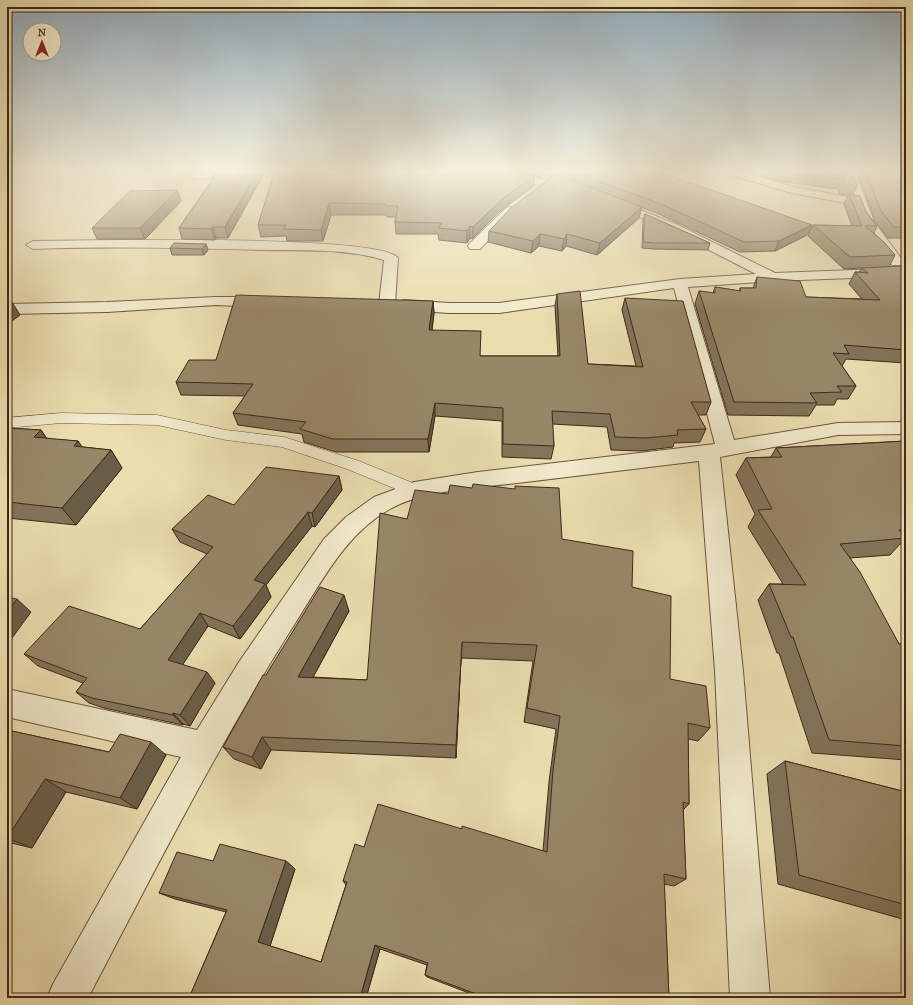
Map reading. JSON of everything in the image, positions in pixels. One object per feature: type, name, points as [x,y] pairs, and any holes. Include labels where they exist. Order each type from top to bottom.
[{"type":"street","points":[[475,246],[502,217]]},
{"type":"street","points":[[650,217],[715,246],[773,277]]},
{"type":"street","points":[[866,217],[868,222],[906,272]]},
{"type":"street","points":[[33,245],[96,242],[206,243],[324,248],[376,252],[391,258],[388,304]]},
{"type":"street","points":[[372,304],[449,308],[500,308],[680,284],[773,277],[906,272]]},
{"type":"street","points":[[680,284],[717,450],[729,671],[750,998]]},
{"type":"street","points":[[7,309],[107,307],[216,301],[279,302]]},
{"type":"street","points":[[67,998],[204,747],[249,671],[332,546],[354,523],[382,503],[414,490],[478,480],[717,450],[838,429],[906,428]]},
{"type":"street","points":[[7,703],[204,747]]},
{"type":"lane","points":[[7,423],[60,418],[157,420],[226,435],[284,442],[347,463],[414,490]]},
{"type":"building","points":[[103,217],[151,217],[140,228],[92,228]]},
{"type":"building","points":[[187,217],[231,217],[225,227],[213,227],[211,229],[179,228]]},
{"type":"building","points":[[261,217],[325,217],[321,230],[284,229],[286,225],[258,225]]},
{"type":"building","points":[[396,217],[483,217],[473,227],[470,226],[467,231],[438,228],[442,223],[395,222]]},
{"type":"building","points":[[502,217],[630,217],[600,243],[567,234],[564,239],[540,234],[533,241],[489,231]]},
{"type":"building","points":[[645,217],[652,217],[710,243],[655,243],[643,242]]},
{"type":"building","points":[[689,217],[789,217],[812,225],[779,241],[744,242]]},
{"type":"building","points":[[858,217],[870,217],[877,226],[865,226],[884,242],[895,255],[850,257],[813,225],[862,226]]},
{"type":"building","points":[[886,217],[906,217],[906,227],[894,227]]},
{"type":"building","points":[[174,243],[206,244],[202,249],[170,248]]},
{"type":"building","points":[[905,266],[906,350],[844,345],[849,354],[833,353],[856,386],[837,386],[842,392],[810,393],[817,403],[734,402],[699,291],[715,293],[715,287],[741,291],[740,288],[756,288],[757,277],[800,281],[806,297],[880,300],[855,272],[868,273],[862,268]]},
{"type":"building","points":[[580,291],[588,364],[643,367],[625,298],[683,301],[711,402],[691,402],[706,429],[677,430],[678,435],[646,438],[615,437],[610,414],[552,411],[554,446],[503,444],[503,408],[435,403],[428,439],[333,439],[300,429],[306,422],[233,413],[253,384],[176,382],[189,360],[216,360],[236,295],[433,301],[429,330],[481,331],[480,356],[560,356],[557,294]]},
{"type":"building","points":[[7,428],[41,430],[34,437],[78,441],[74,446],[111,450],[62,508],[7,502]]},
{"type":"building","points":[[906,441],[906,529],[899,530],[906,538],[840,544],[860,572],[899,644],[906,644],[906,746],[829,740],[793,637],[791,637],[769,584],[806,585],[758,510],[772,509],[746,458],[782,457],[776,448]]},
{"type":"building","points":[[266,467],[339,476],[312,513],[308,512],[254,580],[265,584],[233,626],[200,613],[168,660],[207,672],[180,715],[173,713],[173,715],[92,698],[76,692],[87,678],[24,654],[69,606],[140,629],[213,547],[172,529],[208,495],[234,505]]},
{"type":"building","points":[[473,484],[515,489],[515,486],[559,488],[562,539],[633,551],[632,587],[671,596],[670,679],[706,686],[710,728],[688,723],[689,804],[683,802],[686,879],[664,874],[669,998],[487,998],[425,975],[428,963],[375,945],[360,998],[189,998],[227,910],[159,893],[177,852],[213,861],[220,844],[286,861],[258,942],[321,962],[347,882],[343,881],[355,844],[364,847],[378,804],[462,829],[462,826],[547,852],[553,770],[560,716],[527,708],[537,645],[462,642],[456,745],[262,737],[252,757],[223,747],[263,675],[266,675],[320,587],[344,595],[298,677],[367,680],[380,513],[407,519],[415,490],[448,494],[450,485],[472,488]]},
{"type":"building","points":[[7,597],[17,599],[7,612]]},
{"type":"building","points":[[7,730],[109,752],[120,734],[151,742],[120,798],[45,779],[7,838]]},
{"type":"building","points":[[785,761],[906,792],[906,905],[799,875]]}]
